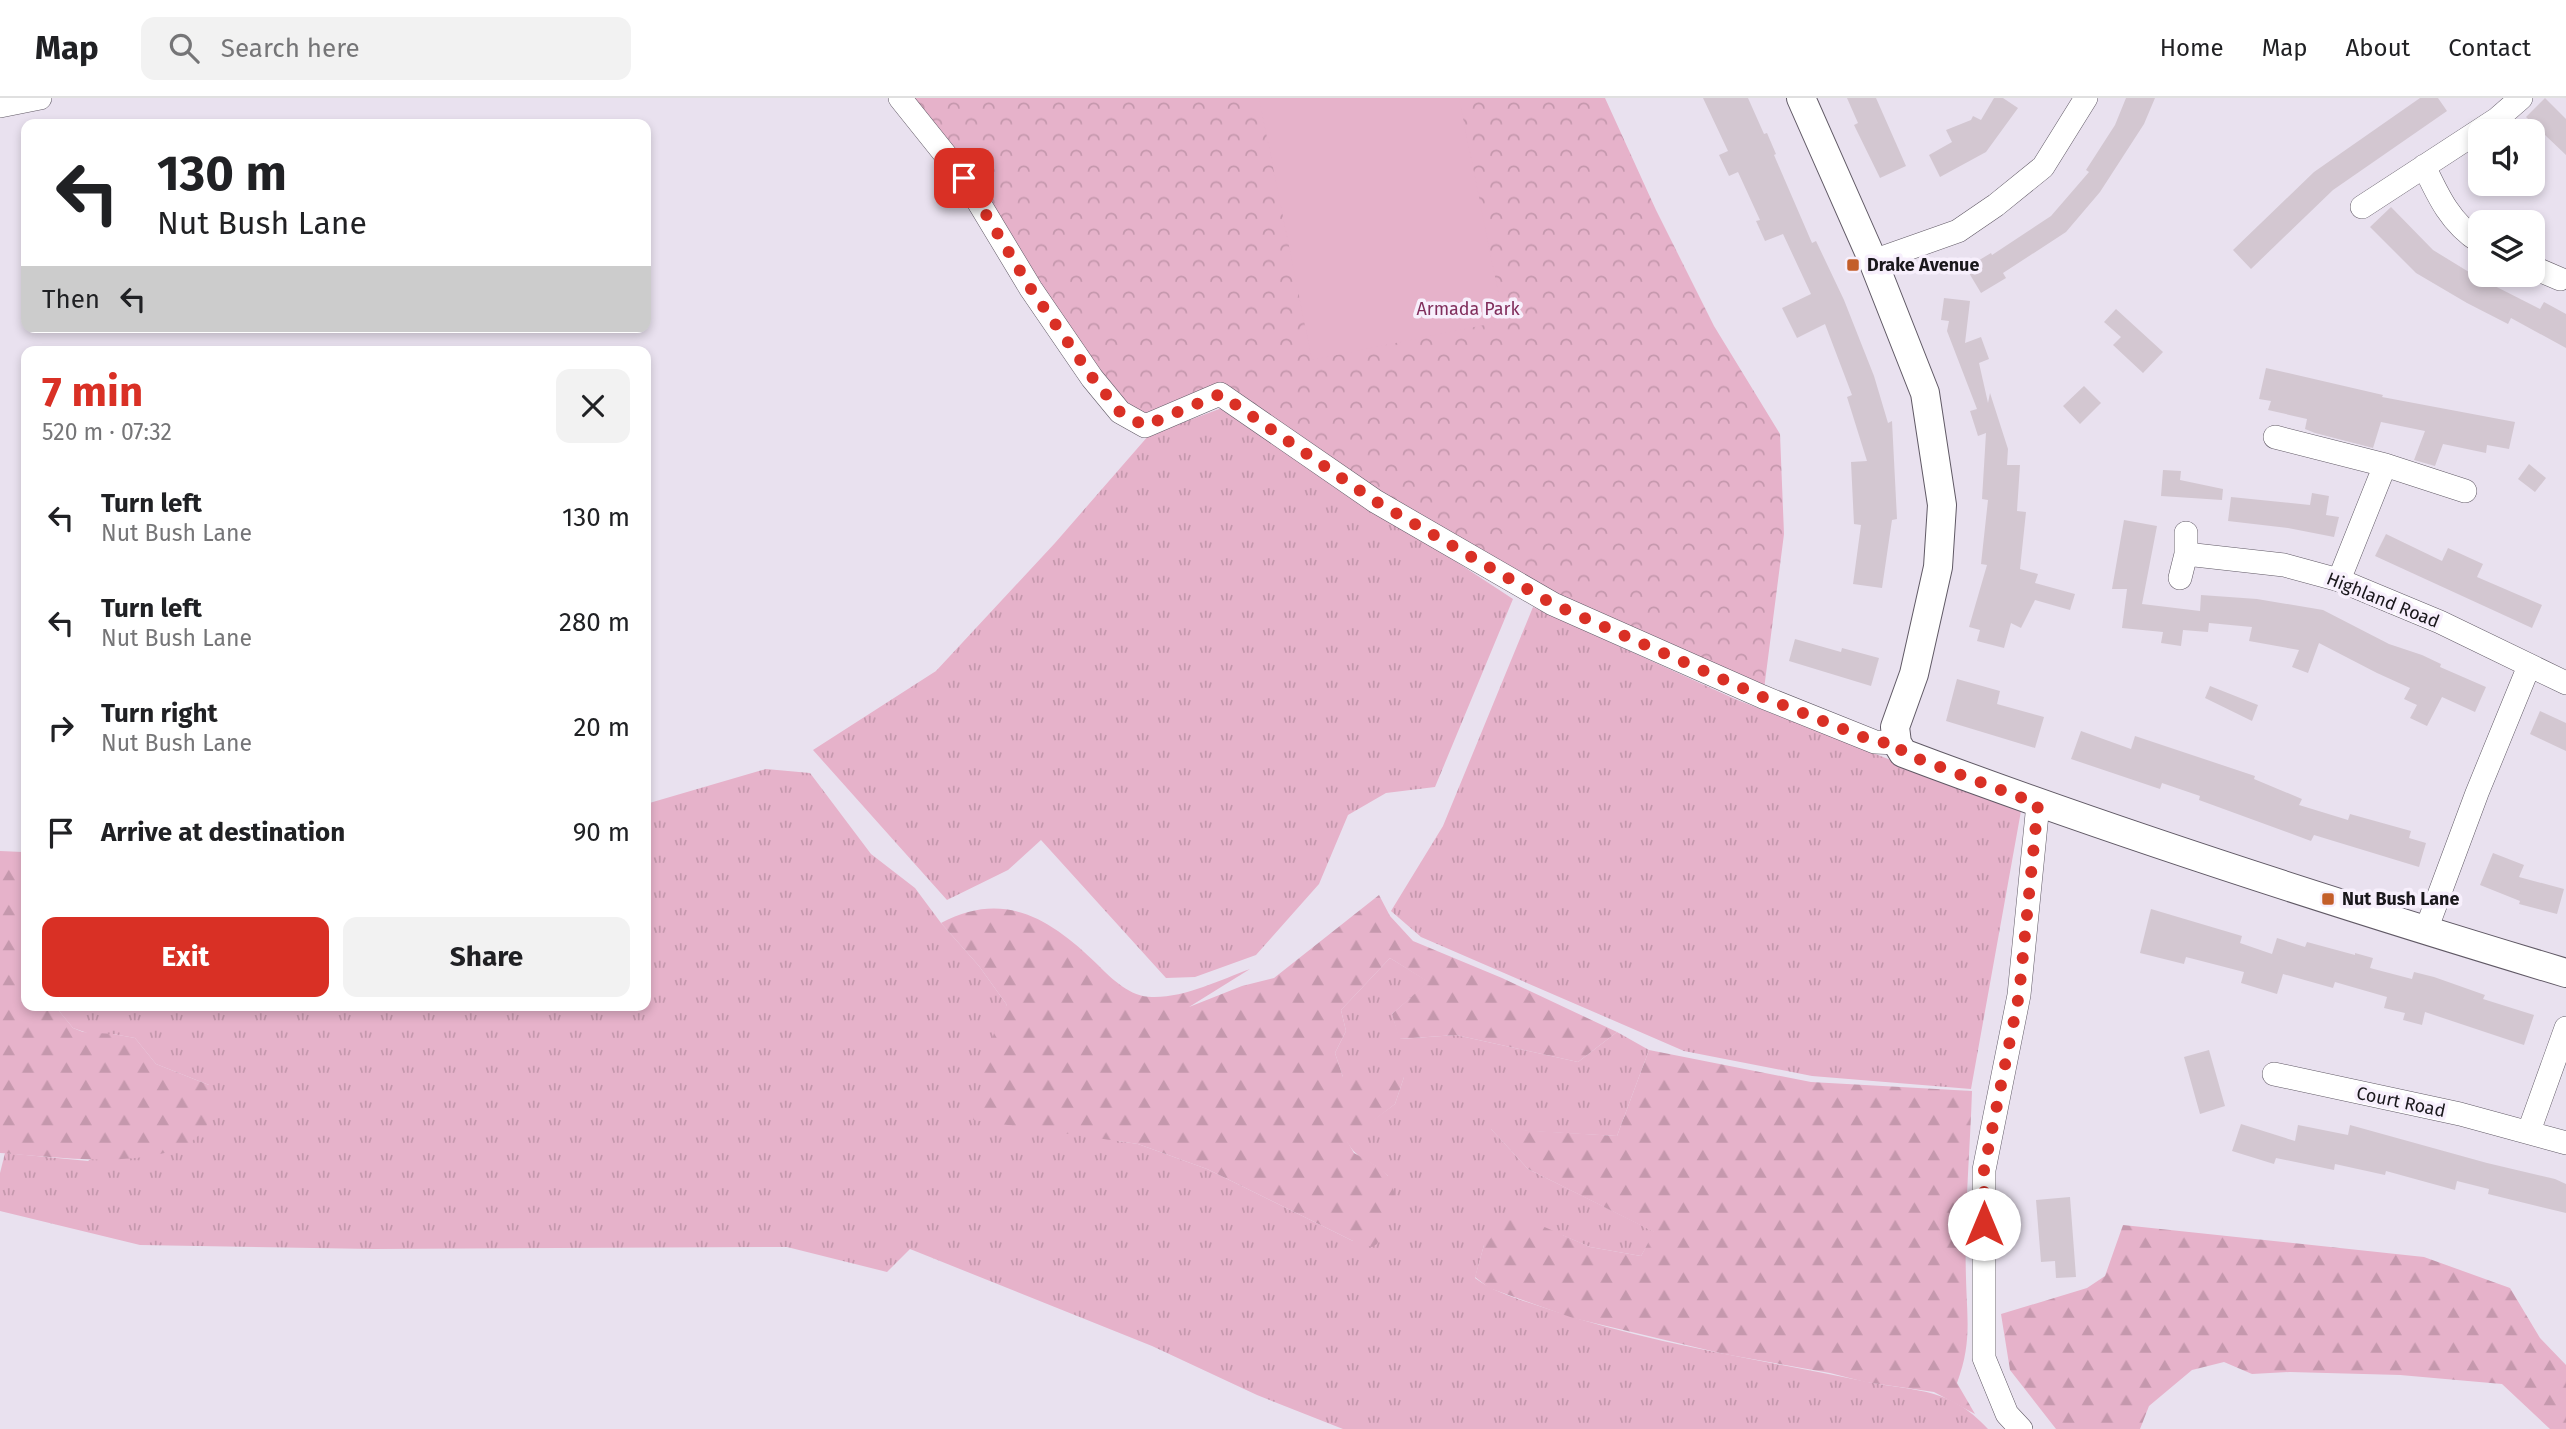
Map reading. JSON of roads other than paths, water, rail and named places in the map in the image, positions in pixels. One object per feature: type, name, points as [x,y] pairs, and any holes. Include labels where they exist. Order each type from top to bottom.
[{"type":"street","points":[[0,106],[40,98]]},
{"type":"street","points":[[900,98],[964,178],[1031,289],[1092,377],[1120,412],[1145,426],[1220,394],[1375,501],[1553,604],[1812,717],[1875,742],[1897,743]]},
{"type":"street","points":[[1801,98],[1873,261],[1925,393],[1942,505],[1938,567],[1914,674],[1895,727],[1897,743],[1903,753],[2038,804],[2566,973]]},
{"type":"street","points":[[1873,261],[1958,231],[1996,205],[2043,167],[2086,98]]},
{"type":"street","points":[[2362,208],[2497,119],[2521,98]]},
{"type":"street","points":[[2424,166],[2441,203],[2468,236]]},
{"type":"street","points":[[2545,273],[2560,279]]},
{"type":"street","points":[[2275,438],[2385,465],[2465,491]]},
{"type":"street","points":[[2339,580],[2385,465]]},
{"type":"street","name":"Highland Road","points":[[2180,578],[2186,544],[2284,565],[2339,580],[2440,622],[2566,683]]},
{"type":"street","points":[[2426,930],[2477,793],[2529,666]]},
{"type":"street","points":[[2021,1429],[2007,1414],[1984,1358],[1984,1170],[2019,995],[2038,804]]},
{"type":"street","points":[[2529,1131],[2566,1028]]},
{"type":"street","name":"Court Road","points":[[2274,1074],[2529,1131],[2566,1143]]},
{"type":"place","name":"Drake Avenue","points":[[1853,265]]},
{"type":"place","name":"Nut Bush Lane","points":[[2328,899]]},
{"type":"park label","name":"Armada Park","points":[[1468,309]]}]
